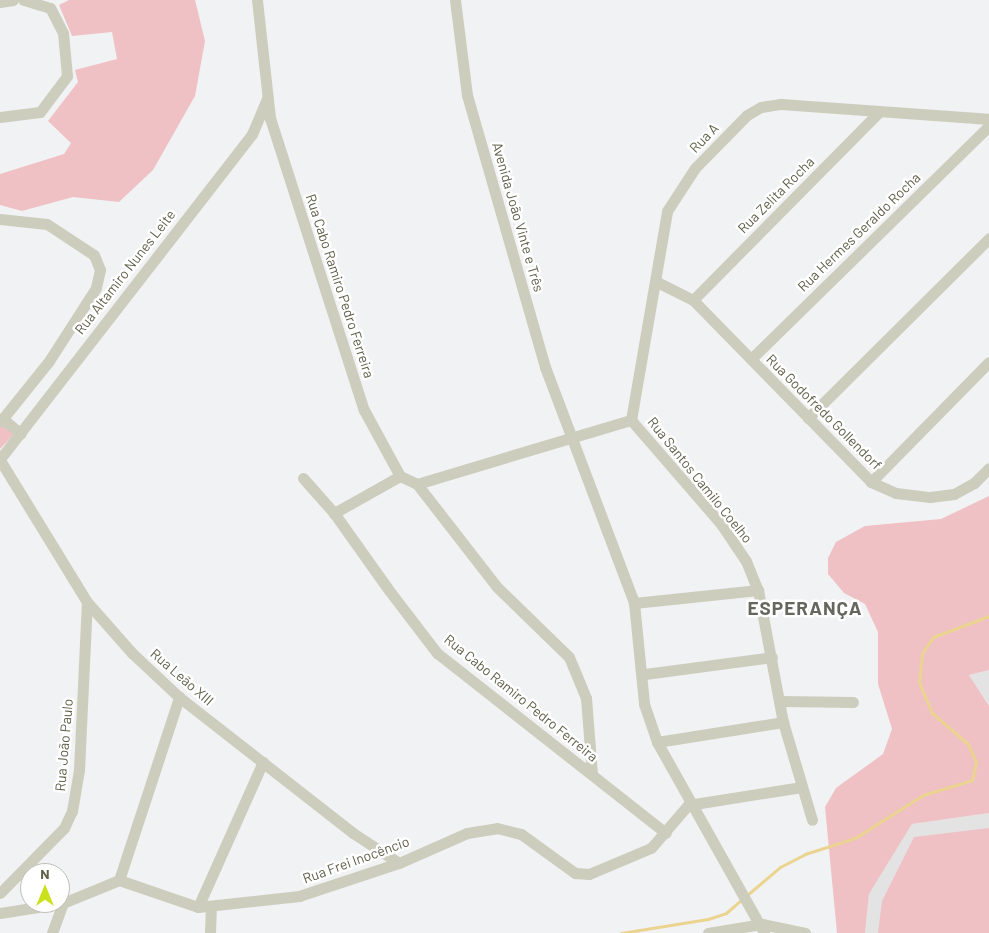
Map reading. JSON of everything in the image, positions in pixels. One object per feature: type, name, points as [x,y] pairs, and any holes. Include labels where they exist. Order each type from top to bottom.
[{"type":"street","points":[[0,2],[14,0]]},
{"type":"street","points":[[0,118],[40,112],[66,76],[64,32],[50,8],[23,0]]},
{"type":"street","name":"Rua Cabo Ramiro Pedro Ferreira","points":[[257,0],[267,99],[364,410],[400,476],[417,484],[497,587],[569,657],[586,698],[592,774]]},
{"type":"street","name":"Avenida João Vinte e Três","points":[[455,0],[467,95],[545,367],[634,603],[645,674],[644,704],[657,742],[688,805],[763,928]]},
{"type":"street","name":"Rua Altamiro Nunes Leite","points":[[0,460],[252,134],[267,99]]},
{"type":"street","name":"Rua A","points":[[632,420],[657,282],[667,211],[674,196],[747,115],[761,107],[781,104],[989,118]]},
{"type":"street","name":"Rua Zelita Rocha","points":[[693,300],[880,111]]},
{"type":"street","name":"Rua Hermes Geraldo Rocha","points":[[751,359],[989,126]]},
{"type":"street","name":"Rua Altamiro Nunes Leite","points":[[0,220],[47,224],[94,255],[100,270],[96,288],[49,361],[2,421]]},
{"type":"street","points":[[808,418],[989,238]]},
{"type":"street","name":"Rua Godofredo Gollendorf","points":[[657,282],[693,300],[871,482],[896,493],[930,497],[954,494],[974,483],[989,468]]},
{"type":"street","points":[[871,482],[989,362]]},
{"type":"street","points":[[417,484],[632,420]]},
{"type":"street","name":"Rua Santos Camilo Coelho","points":[[632,420],[737,544],[758,590],[783,722],[812,820]]},
{"type":"street","points":[[2,421],[21,434]]},
{"type":"street","name":"Rua Leão XIII","points":[[0,460],[87,602],[179,697],[352,833],[399,863]]},
{"type":"street","points":[[334,513],[400,476]]},
{"type":"street","name":"Rua Cabo Ramiro Pedro Ferreira","points":[[303,478],[334,513],[438,653],[666,833]]},
{"type":"street","points":[[634,603],[758,590]]},
{"type":"street","name":"Rua João Paulo","points":[[0,894],[64,828],[72,811],[79,770],[87,602]]},
{"type":"street","points":[[645,674],[772,657]]},
{"type":"street","points":[[70,900],[119,880],[179,697]]},
{"type":"street","points":[[779,701],[853,702]]},
{"type":"street","points":[[657,742],[783,722]]},
{"type":"street","points":[[198,907],[263,762]]},
{"type":"street","points":[[688,805],[802,787]]},
{"type":"street","name":"Rua Frei Inocêncio","points":[[119,880],[198,907],[299,896],[399,863],[467,833],[497,828],[521,834],[575,873],[589,874],[651,848],[666,833],[688,805]]},
{"type":"street","points":[[210,933],[211,906]]},
{"type":"street","points":[[0,913],[20,910]]},
{"type":"street","points":[[52,933],[59,913]]},
{"type":"street","points":[[708,933],[763,928],[805,933]]},
{"type":"shaded area","points":[[69,0],[195,0],[205,41],[195,96],[153,170],[119,202],[73,197],[22,211],[0,205],[0,174],[64,154],[71,143],[48,121],[78,82],[75,70],[117,59],[112,32],[72,36],[59,5]]},
{"type":"shaded area","points":[[3,424],[14,434],[0,449],[0,427]]},
{"type":"shaded area","points":[[989,496],[989,670],[969,675],[989,706],[989,813],[912,824],[869,894],[865,933],[837,933],[825,807],[836,788],[883,754],[892,729],[878,684],[878,632],[865,604],[844,593],[828,574],[828,558],[836,542],[865,526],[941,519]]},
{"type":"shaded area","points":[[989,670],[989,706],[969,675]]},
{"type":"shaded area","points":[[989,813],[989,933],[865,933],[869,894],[912,824]]},
{"type":"shaded area","points":[[989,828],[989,933],[878,933],[882,901],[914,837]]},
{"type":"waterway","points":[[746,896],[780,867],[805,854],[855,838],[923,795],[972,780],[976,762],[968,744],[932,713],[919,683],[922,653],[933,637],[989,616]]},
{"type":"waterway","points":[[621,933],[708,919],[726,913],[741,900]]},
{"type":"district","name":"ESPERANÇA","points":[[805,608]]}]
